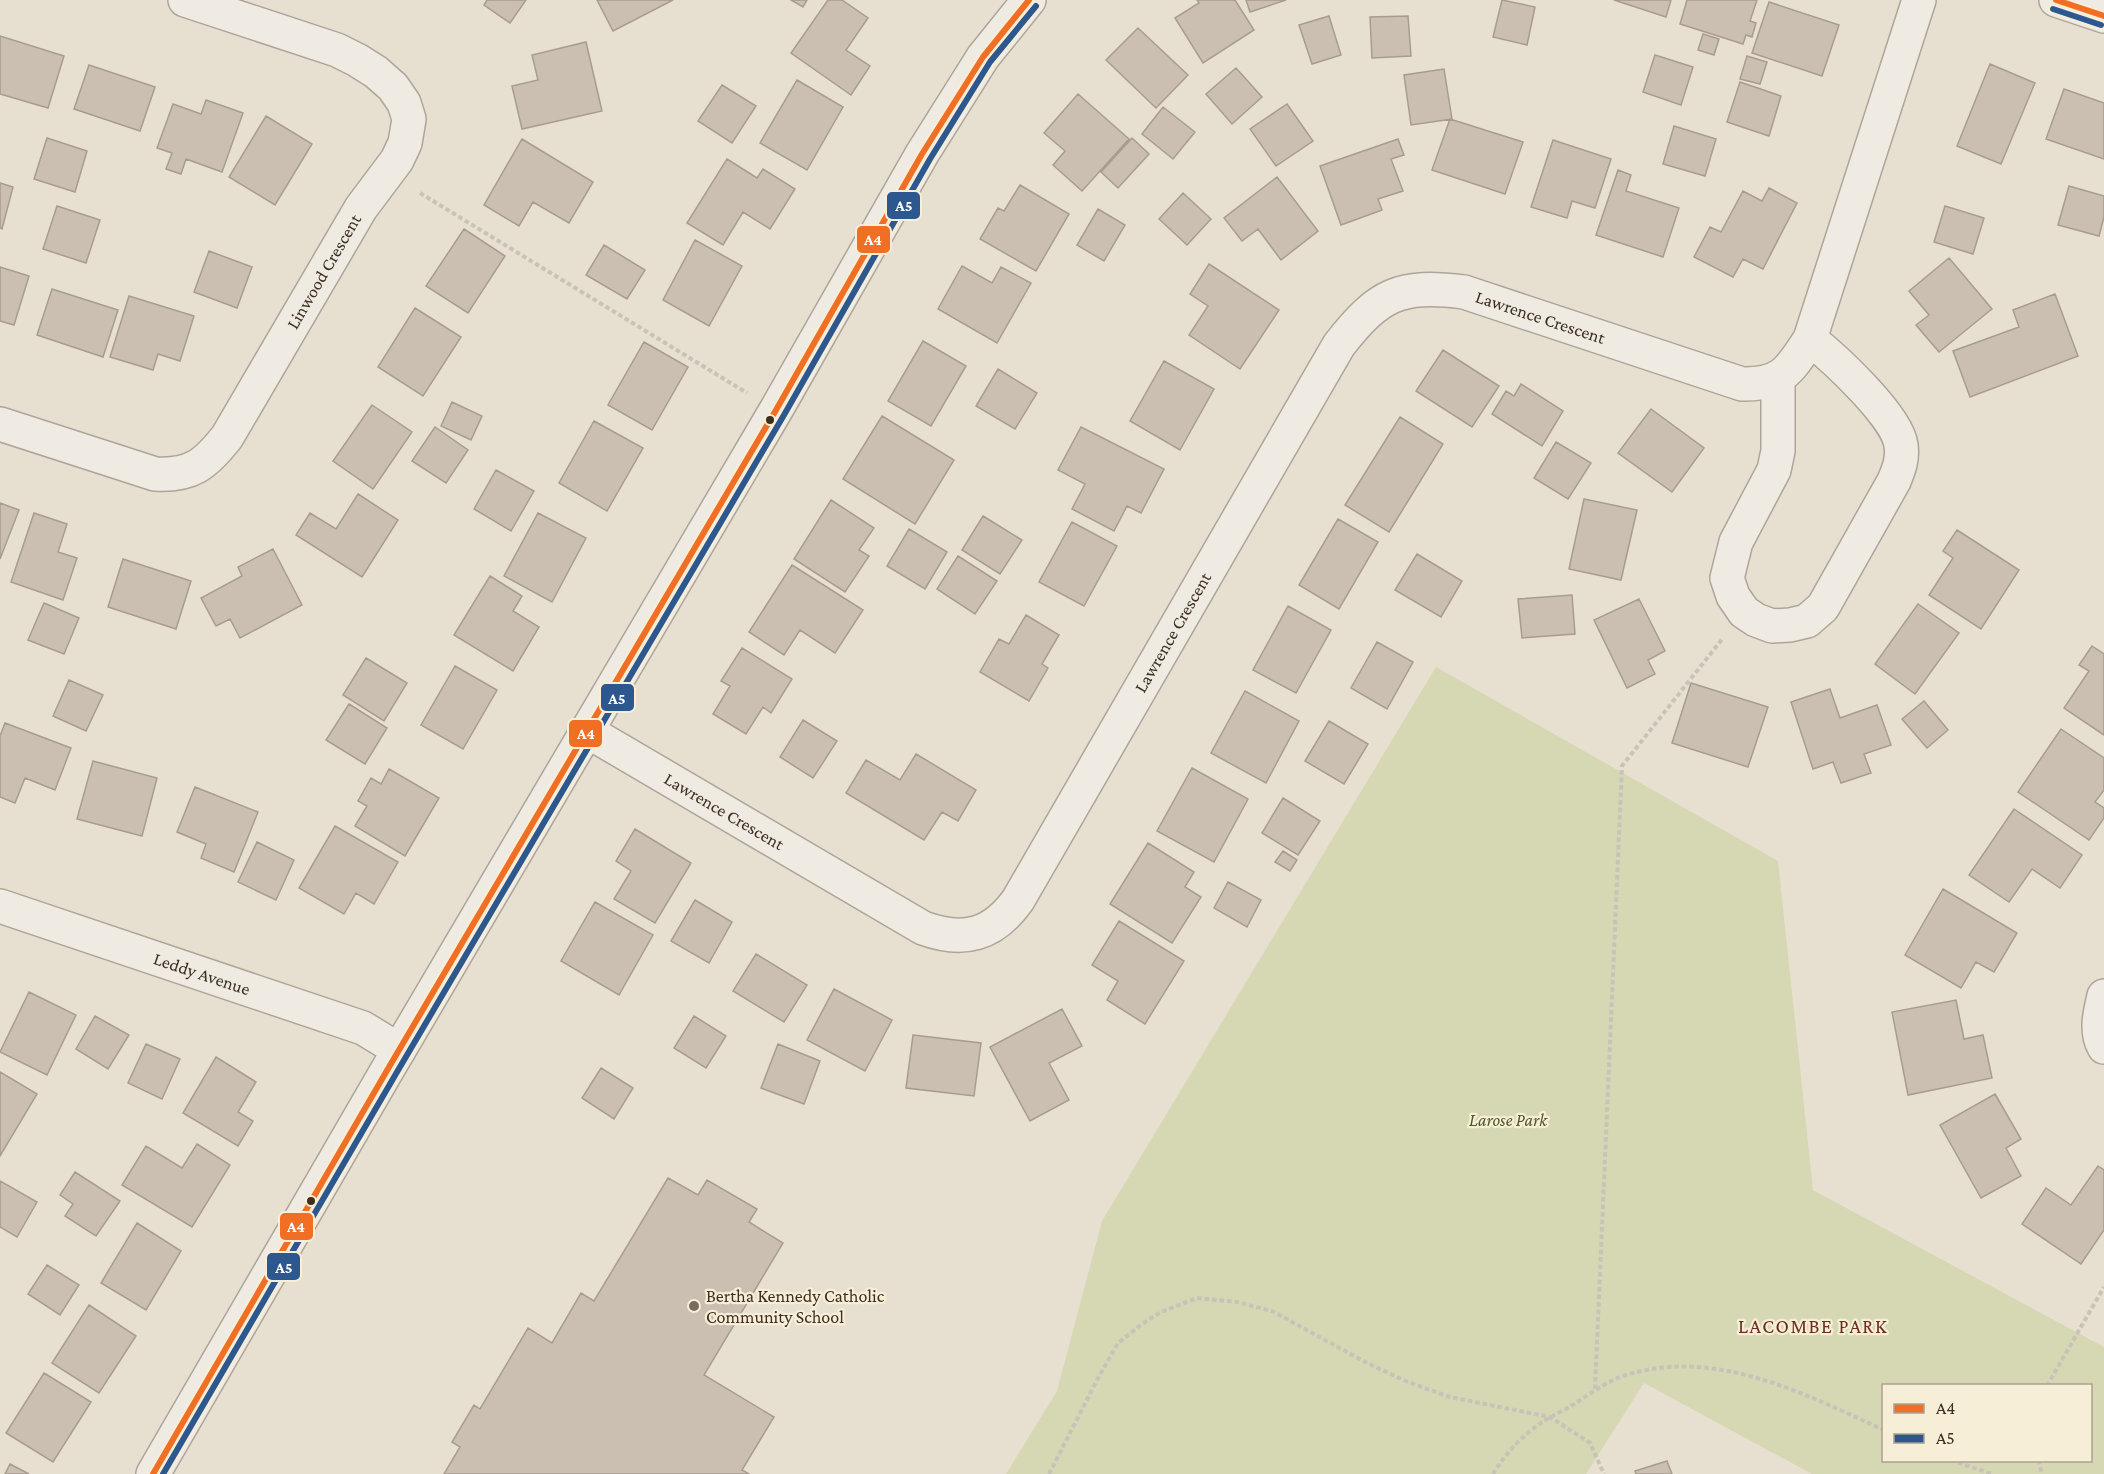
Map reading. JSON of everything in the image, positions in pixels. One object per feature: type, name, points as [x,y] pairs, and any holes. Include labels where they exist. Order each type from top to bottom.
[{"type":"street","name":"Linwood Crescent","points":[[0,424],[155,474],[174,475],[203,463],[227,437],[361,208],[397,160],[405,143],[409,119],[404,103],[393,87],[376,72],[337,50],[185,0]]},
{"type":"street","points":[[153,1474],[399,1050],[776,410],[951,105],[982,57],[1029,0]]},
{"type":"street","points":[[1810,339],[1842,365],[1891,422],[1901,442],[1902,461],[1894,481],[1823,607],[1807,621],[1772,626],[1744,612],[1733,596],[1727,578],[1736,542],[1774,470],[1778,450],[1778,378],[1792,367],[1810,339],[1919,0]]},
{"type":"street","points":[[2056,0],[2104,16]]},
{"type":"street","name":"Lawrence Crescent","points":[[587,731],[923,928],[951,935],[979,932],[995,925],[1007,915],[1018,900],[1335,353],[1354,326],[1384,301],[1398,293],[1414,289],[1464,292],[1742,384],[1763,383],[1778,378]]},
{"type":"street","name":"Leddy Avenue","points":[[0,906],[363,1028],[399,1050]]},
{"type":"street","points":[[2104,996],[2099,1016],[2099,1038],[2104,1047]]},
{"type":"path","points":[[420,193],[776,410]]},
{"type":"path","points":[[1595,1389],[1622,766],[1744,612]]},
{"type":"path","points":[[2048,1384],[2104,1287]]},
{"type":"path","points":[[1049,1474],[1118,1343],[1161,1312],[1197,1298],[1237,1302],[1272,1311],[1367,1363],[1408,1382],[1450,1397],[1550,1417],[1590,1443],[1604,1474]]},
{"type":"path","points":[[1493,1474],[1518,1442],[1550,1417],[1569,1408],[1595,1389],[1626,1375],[1674,1366],[1709,1368],[1748,1375],[1801,1394],[1882,1429]]},
{"type":"path","points":[[1954,1462],[1992,1474]]},
{"type":"green space","name":"Larose Park","points":[[1436,667],[1778,861],[1813,1190],[2104,1347],[2104,1474],[1812,1474],[1644,1383],[1586,1474],[1006,1474],[1057,1391],[1102,1221]]},
{"type":"building","points":[[487,0],[526,0],[510,23],[484,5]]},
{"type":"building","points":[[597,0],[673,0],[613,31]]},
{"type":"building","points":[[791,0],[807,0],[803,7]]},
{"type":"building","points":[[828,0],[842,0],[868,18],[846,50],[870,66],[851,95],[791,53]]},
{"type":"building","points":[[1197,0],[1235,0],[1254,30],[1203,63],[1175,18],[1199,3]]},
{"type":"building","points":[[1246,0],[1286,0],[1250,12]]},
{"type":"building","points":[[1502,0],[1535,7],[1527,45],[1493,37]]},
{"type":"building","points":[[1614,0],[1671,0],[1666,17]]},
{"type":"building","points":[[1687,0],[1757,0],[1750,21],[1756,23],[1752,37],[1746,35],[1743,44],[1680,24]]},
{"type":"building","points":[[1769,2],[1839,25],[1822,76],[1752,53]]},
{"type":"building","points":[[1329,16],[1341,55],[1312,64],[1299,25]]},
{"type":"building","points":[[1408,16],[1411,56],[1372,58],[1370,17]]},
{"type":"building","points":[[1138,28],[1188,75],[1156,108],[1106,60]]},
{"type":"building","points":[[1703,34],[1719,39],[1714,55],[1698,50]]},
{"type":"building","points":[[0,36],[64,56],[48,108],[0,94]]},
{"type":"building","points":[[586,42],[602,111],[522,129],[512,86],[538,80],[532,55]]},
{"type":"building","points":[[1655,55],[1693,67],[1681,105],[1643,92]]},
{"type":"building","points":[[1747,56],[1767,62],[1760,84],[1740,79]]},
{"type":"building","points":[[1990,64],[2035,83],[2001,164],[1957,146]]},
{"type":"building","points":[[89,65],[155,87],[140,131],[74,109]]},
{"type":"building","points":[[1236,68],[1262,97],[1232,124],[1206,94]]},
{"type":"building","points":[[1444,69],[1452,119],[1411,125],[1404,75]]},
{"type":"building","points":[[797,80],[843,107],[807,170],[760,143]]},
{"type":"building","points":[[1740,82],[1781,96],[1769,136],[1727,122]]},
{"type":"building","points":[[722,85],[756,106],[732,143],[698,121]]},
{"type":"building","points":[[2064,89],[2104,103],[2104,159],[2046,139]]},
{"type":"building","points":[[1078,94],[1129,139],[1082,191],[1053,165],[1065,151],[1044,133]]},
{"type":"building","points":[[206,100],[243,113],[222,172],[186,159],[181,174],[166,169],[172,153],[157,148],[173,104],[201,114]]},
{"type":"building","points":[[1287,104],[1313,141],[1276,166],[1250,129]]},
{"type":"building","points":[[1163,107],[1195,132],[1173,159],[1142,134]]},
{"type":"building","points":[[266,116],[312,144],[275,205],[229,177]]},
{"type":"building","points":[[1450,119],[1523,142],[1505,194],[1432,170]]},
{"type":"building","points":[[1674,126],[1716,139],[1705,176],[1663,164]]},
{"type":"building","points":[[47,138],[87,151],[75,192],[34,179]]},
{"type":"building","points":[[1132,138],[1149,154],[1118,188],[1101,172]]},
{"type":"building","points":[[522,139],[593,182],[569,223],[533,202],[519,226],[484,205]]},
{"type":"building","points":[[1398,139],[1404,155],[1391,159],[1403,191],[1378,199],[1382,210],[1341,225],[1320,166]]},
{"type":"building","points":[[1553,140],[1611,159],[1595,208],[1572,201],[1567,218],[1531,207]]},
{"type":"building","points":[[727,159],[757,178],[763,169],[795,189],[770,229],[743,212],[723,245],[687,223]]},
{"type":"building","points":[[1618,170],[1631,175],[1626,191],[1679,208],[1663,257],[1596,235]]},
{"type":"building","points":[[1277,177],[1318,231],[1281,260],[1258,229],[1242,241],[1224,218]]},
{"type":"building","points":[[0,183],[13,187],[2,229],[0,228]]},
{"type":"building","points":[[1020,185],[1069,214],[1036,271],[980,239],[998,208],[1004,211]]},
{"type":"building","points":[[2069,186],[2104,196],[2104,217],[2099,236],[2058,225]]},
{"type":"building","points":[[1769,188],[1797,203],[1763,269],[1743,259],[1733,277],[1694,257],[1710,227],[1721,232],[1743,191],[1762,201]]},
{"type":"building","points":[[1183,193],[1211,219],[1187,245],[1159,219]]},
{"type":"building","points":[[57,206],[100,220],[86,263],[43,249]]},
{"type":"building","points":[[1945,206],[1984,218],[1973,254],[1934,242]]},
{"type":"building","points":[[1098,209],[1125,225],[1104,261],[1077,245]]},
{"type":"building","points":[[464,229],[505,256],[468,313],[426,286]]},
{"type":"building","points":[[695,240],[742,266],[709,326],[663,300]]},
{"type":"building","points":[[604,245],[645,270],[627,299],[586,275]]},
{"type":"building","points":[[209,251],[252,267],[237,308],[194,292]]},
{"type":"building","points":[[1949,258],[1992,309],[1939,352],[1916,325],[1929,315],[1909,291]]},
{"type":"building","points":[[1209,264],[1279,310],[1240,369],[1189,335],[1208,306],[1190,294]]},
{"type":"building","points":[[962,266],[992,283],[1001,267],[1031,283],[997,343],[938,309]]},
{"type":"building","points":[[0,267],[29,276],[14,325],[0,321]]},
{"type":"building","points":[[52,289],[118,310],[103,357],[37,335]]},
{"type":"building","points":[[2055,294],[2078,356],[1970,397],[1953,351],[2019,327],[2013,310]]},
{"type":"building","points":[[129,296],[194,316],[180,361],[158,354],[153,370],[110,357]]},
{"type":"building","points":[[415,308],[461,337],[423,396],[378,367]]},
{"type":"building","points":[[923,341],[966,366],[931,426],[888,401]]},
{"type":"building","points":[[644,342],[688,367],[652,430],[608,405]]},
{"type":"building","points":[[1443,350],[1499,386],[1472,427],[1416,391]]},
{"type":"building","points":[[1164,361],[1214,389],[1180,450],[1130,421]]},
{"type":"building","points":[[998,369],[1037,393],[1015,429],[976,406]]},
{"type":"building","points":[[1521,384],[1563,411],[1542,446],[1492,414],[1506,391],[1514,396]]},
{"type":"building","points":[[452,402],[482,416],[471,440],[441,426]]},
{"type":"building","points":[[372,405],[412,432],[373,489],[333,461]]},
{"type":"building","points":[[1651,409],[1704,448],[1672,492],[1618,453]]},
{"type":"building","points":[[882,416],[954,460],[915,524],[843,479]]},
{"type":"building","points":[[1400,417],[1443,444],[1389,532],[1345,505]]},
{"type":"building","points":[[594,421],[643,448],[607,511],[559,483]]},
{"type":"building","points":[[435,427],[468,450],[446,483],[412,461]]},
{"type":"building","points":[[1081,427],[1164,469],[1141,513],[1127,506],[1114,531],[1072,509],[1085,484],[1058,470]]},
{"type":"building","points":[[1556,442],[1591,463],[1568,499],[1534,478]]},
{"type":"building","points":[[496,470],[534,491],[511,531],[474,509]]},
{"type":"building","points":[[358,494],[398,520],[362,577],[296,535],[310,513],[336,529]]},
{"type":"building","points":[[1584,499],[1637,510],[1621,580],[1569,569]]},
{"type":"building","points":[[831,500],[874,528],[859,550],[869,556],[845,592],[794,559]]},
{"type":"building","points":[[0,503],[19,510],[0,559]]},
{"type":"building","points":[[34,513],[67,524],[58,552],[77,558],[63,600],[11,582]]},
{"type":"building","points":[[538,513],[586,538],[552,602],[504,576]]},
{"type":"building","points":[[983,516],[1022,540],[1000,574],[962,550]]},
{"type":"building","points":[[1338,519],[1378,542],[1339,609],[1299,585]]},
{"type":"building","points":[[1072,522],[1117,546],[1084,606],[1039,582]]},
{"type":"building","points":[[909,529],[947,552],[925,589],[887,566]]},
{"type":"building","points":[[1957,530],[2019,570],[1981,629],[1929,595],[1953,558],[1943,551]]},
{"type":"building","points":[[273,549],[302,605],[240,638],[230,619],[216,626],[201,598],[242,576],[238,567]]},
{"type":"building","points":[[1417,554],[1462,581],[1441,617],[1395,590]]},
{"type":"building","points":[[958,556],[997,581],[975,614],[937,589]]},
{"type":"building","points":[[123,559],[191,581],[176,629],[108,607]]},
{"type":"building","points":[[792,565],[863,610],[835,653],[800,630],[784,655],[749,632]]},
{"type":"building","points":[[490,576],[522,596],[513,611],[539,627],[513,671],[454,635]]},
{"type":"building","points":[[1572,595],[1575,634],[1522,638],[1518,599]]},
{"type":"building","points":[[1639,599],[1665,651],[1648,660],[1655,674],[1627,688],[1594,620]]},
{"type":"building","points":[[44,603],[79,618],[64,654],[28,640]]},
{"type":"building","points":[[1918,604],[1959,633],[1915,694],[1875,664]]},
{"type":"building","points":[[1288,606],[1331,630],[1296,693],[1253,670]]},
{"type":"building","points":[[1026,615],[1059,635],[1042,664],[1048,668],[1029,701],[980,672],[999,639],[1009,644]]},
{"type":"building","points":[[1377,642],[1413,662],[1387,709],[1351,688]]},
{"type":"building","points":[[2092,646],[2104,654],[2104,735],[2064,708],[2089,671],[2079,665]]},
{"type":"building","points":[[742,648],[792,679],[771,713],[763,707],[746,734],[713,714],[730,686],[721,681]]},
{"type":"building","points":[[366,658],[407,683],[384,721],[343,695]]},
{"type":"building","points":[[455,666],[497,690],[463,749],[421,725]]},
{"type":"building","points":[[69,680],[103,695],[86,731],[53,716]]},
{"type":"building","points":[[1691,683],[1768,707],[1748,767],[1672,743]]},
{"type":"building","points":[[1830,689],[1840,718],[1877,705],[1891,745],[1864,754],[1871,773],[1841,783],[1833,762],[1813,769],[1791,702]]},
{"type":"building","points":[[1245,691],[1299,721],[1266,783],[1211,753]]},
{"type":"building","points":[[1924,701],[1948,730],[1927,748],[1902,719]]},
{"type":"building","points":[[349,704],[387,728],[365,764],[326,740]]},
{"type":"building","points":[[803,720],[837,741],[813,778],[780,757]]},
{"type":"building","points":[[1329,721],[1368,744],[1344,784],[1305,761]]},
{"type":"building","points":[[5,723],[71,748],[55,790],[25,778],[15,803],[0,797],[0,736]]},
{"type":"building","points":[[2061,729],[2104,758],[2104,790],[2095,802],[2104,808],[2104,818],[2089,840],[2018,792]]},
{"type":"building","points":[[916,754],[976,790],[958,821],[942,812],[924,840],[846,793],[866,760],[900,780]]},
{"type":"building","points":[[93,761],[157,778],[142,836],[77,819]]},
{"type":"building","points":[[1192,768],[1248,799],[1214,862],[1157,831]]},
{"type":"building","points":[[389,769],[439,798],[405,856],[355,826],[367,806],[358,801],[371,778],[381,784]]},
{"type":"building","points":[[195,787],[258,812],[234,872],[201,858],[206,844],[177,832]]},
{"type":"building","points":[[1283,798],[1320,821],[1298,855],[1262,833]]},
{"type":"building","points":[[2014,809],[2082,855],[2060,888],[2032,869],[2009,902],[1969,875]]},
{"type":"building","points":[[335,826],[398,862],[374,904],[356,893],[344,914],[299,888]]},
{"type":"building","points":[[635,829],[691,863],[655,923],[614,899],[631,871],[616,861]]},
{"type":"building","points":[[257,842],[294,860],[276,900],[238,882]]},
{"type":"building","points":[[1148,843],[1194,872],[1185,887],[1201,897],[1172,943],[1110,904]]},
{"type":"building","points":[[1283,851],[1297,860],[1290,871],[1275,862]]},
{"type":"building","points":[[1228,882],[1261,900],[1247,927],[1214,908]]},
{"type":"building","points":[[1943,889],[2017,933],[1994,972],[1976,962],[1961,988],[1905,955]]},
{"type":"building","points":[[695,900],[732,922],[709,963],[671,941]]},
{"type":"building","points":[[595,902],[653,935],[619,995],[561,961]]},
{"type":"building","points":[[1119,921],[1184,961],[1145,1024],[1107,1000],[1118,981],[1092,965]]},
{"type":"building","points":[[756,954],[807,985],[784,1022],[733,991]]},
{"type":"building","points":[[834,989],[892,1020],[865,1071],[807,1040]]},
{"type":"building","points":[[29,992],[76,1015],[47,1075],[0,1052]]},
{"type":"building","points":[[1956,1000],[1964,1039],[1983,1035],[1992,1078],[1908,1095],[1892,1012]]},
{"type":"building","points":[[1062,1009],[1082,1046],[1049,1063],[1069,1100],[1030,1121],[990,1047]]},
{"type":"building","points":[[95,1016],[129,1035],[108,1069],[76,1049]]},
{"type":"building","points":[[694,1016],[726,1036],[706,1068],[674,1048]]},
{"type":"building","points":[[913,1035],[981,1043],[974,1096],[906,1088]]},
{"type":"building","points":[[146,1044],[180,1059],[162,1099],[128,1083]]},
{"type":"building","points":[[778,1044],[820,1061],[804,1104],[761,1088]]},
{"type":"building","points":[[216,1057],[256,1082],[238,1112],[253,1121],[238,1146],[183,1113]]},
{"type":"building","points":[[601,1068],[633,1088],[614,1119],[582,1098]]},
{"type":"building","points":[[0,1072],[37,1094],[0,1156]]},
{"type":"building","points":[[1995,1094],[2021,1139],[2006,1148],[2021,1176],[1981,1198],[1940,1125]]},
{"type":"building","points":[[197,1144],[230,1165],[192,1227],[122,1185],[146,1146],[182,1168]]},
{"type":"building","points":[[2098,1166],[2104,1170],[2104,1230],[2081,1264],[2022,1224],[2046,1188],[2071,1205]]},
{"type":"building","points":[[75,1172],[120,1201],[96,1236],[65,1216],[73,1204],[60,1195]]},
{"type":"building","points":[[668,1178],[698,1195],[707,1180],[757,1209],[749,1222],[783,1243],[704,1375],[774,1417],[742,1470],[749,1474],[444,1474],[460,1447],[452,1442],[474,1405],[480,1409],[528,1328],[552,1343],[581,1293],[594,1301]]},
{"type":"building","points":[[0,1181],[37,1202],[17,1237],[0,1227]]},
{"type":"building","points":[[137,1223],[181,1251],[146,1310],[101,1283]]},
{"type":"building","points":[[47,1265],[79,1285],[60,1315],[28,1294]]},
{"type":"building","points":[[89,1305],[136,1336],[99,1393],[52,1363]]},
{"type":"building","points":[[44,1373],[91,1402],[53,1462],[6,1433]]},
{"type":"building","points":[[1667,1461],[1672,1474],[1636,1474],[1635,1471]]},
{"type":"building","points":[[10,1464],[29,1474],[5,1474]]},
{"type":"transit line","name":"A4","points":[[153,1474],[389,1067],[776,410],[922,154],[983,57],[1029,0]]},
{"type":"transit line","name":"A4","points":[[2056,0],[2104,16]]},
{"type":"transit line","name":"A5","points":[[163,1474],[784,415],[930,159],[990,62],[1036,6]]},
{"type":"transit line","name":"A5","points":[[2053,9],[2101,25]]},
{"type":"place","name":"Bertha Kennedy Catholic Community School","points":[[694,1306]]},
{"type":"district","name":"LACOMBE PARK","points":[[1813,1326]]}]
